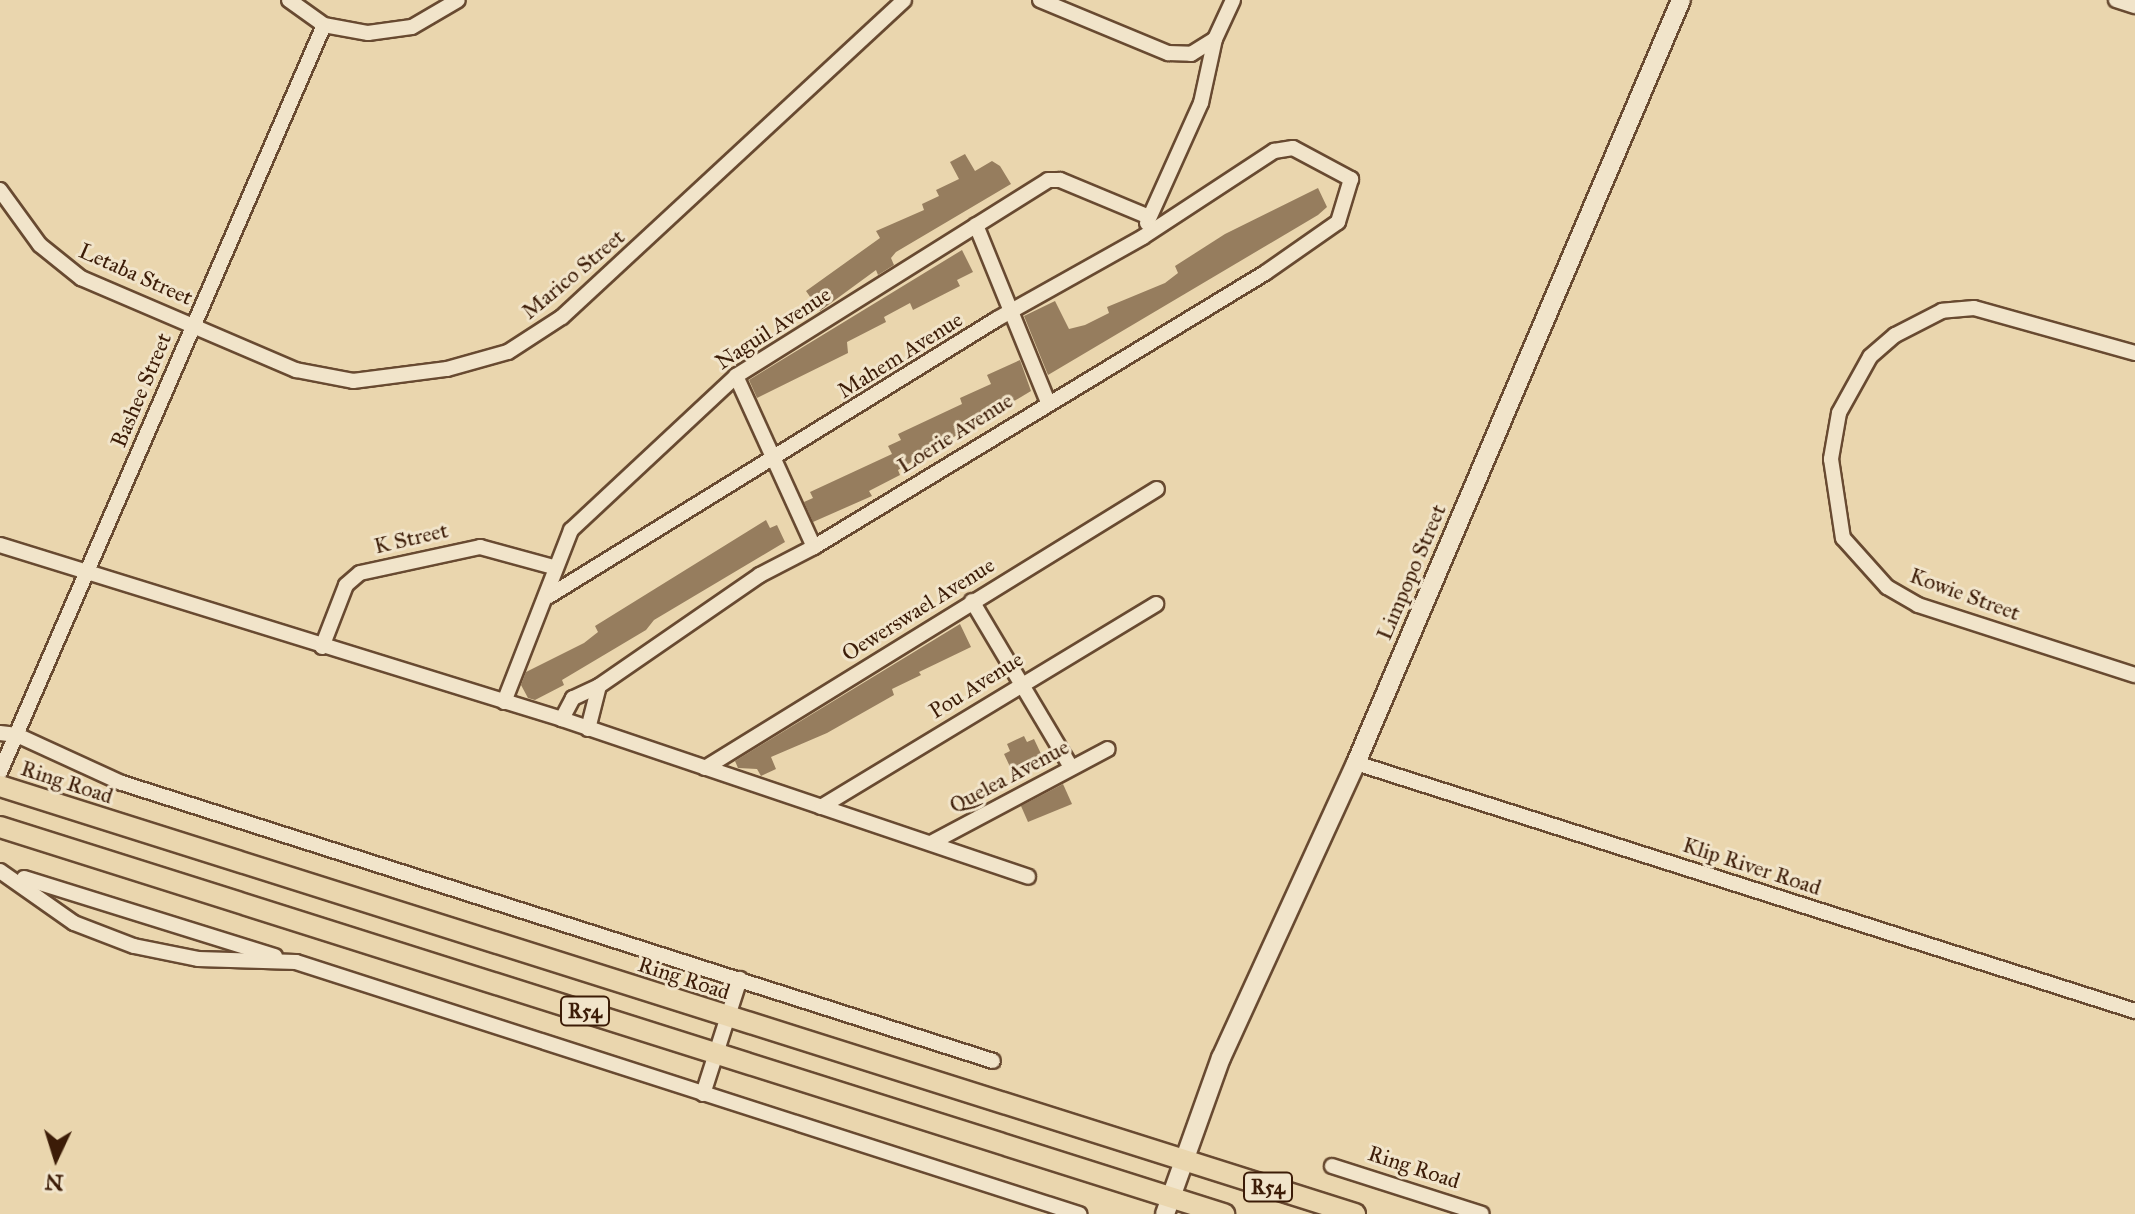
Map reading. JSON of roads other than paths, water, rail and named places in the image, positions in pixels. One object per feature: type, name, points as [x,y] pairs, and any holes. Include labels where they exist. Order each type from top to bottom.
[{"type":"main road","name":"Ring Road","points":[[0,786],[1355,1214]]},
{"type":"main road","name":"R54","points":[[0,827],[717,1053],[1168,1205],[1224,1214]]},
{"type":"street","points":[[289,0],[324,25],[353,32],[390,32],[424,22],[458,0]]},
{"type":"street","name":"Marico Street","points":[[193,324],[296,370],[353,381],[413,376],[508,352],[562,317],[904,0]]},
{"type":"street","points":[[1040,0],[1168,53],[1185,55],[1215,39]]},
{"type":"street","points":[[1143,237],[1149,217],[1201,103],[1215,39],[1233,0]]},
{"type":"street","name":"Limpopo Street","points":[[1168,1205],[1181,1161],[1221,1058],[1356,763],[1681,0]]},
{"type":"street","points":[[2116,0],[2135,6]]},
{"type":"street","name":"Bashee Street","points":[[0,772],[324,25]]},
{"type":"street","name":"Loerie Avenue","points":[[562,719],[568,703],[599,686],[760,575],[814,547],[1048,402],[1265,273],[1338,222],[1349,198],[1349,176],[1293,148],[1274,151]]},
{"type":"street","name":"Mahem Avenue","points":[[549,596],[774,461],[1014,309],[1143,237],[1274,151]]},
{"type":"street","name":"Naguil Avenue","points":[[504,702],[549,596],[553,567],[581,518],[736,376],[1032,188],[1057,179],[1149,217]]},
{"type":"street","name":"Letaba Street","points":[[0,190],[40,245],[69,271],[193,324]]},
{"type":"street","points":[[976,225],[1014,309],[1048,402]]},
{"type":"street","name":"Kowie Street","points":[[2135,353],[1974,308],[1942,311],[1895,335],[1870,357],[1839,413],[1831,459],[1843,538],[1887,587],[1918,605],[2135,675]]},
{"type":"street","points":[[736,376],[814,547]]},
{"type":"street","name":"Oewerswael Avenue","points":[[705,768],[1157,489]]},
{"type":"street","points":[[0,545],[562,719],[1028,877]]},
{"type":"street","name":"K Street","points":[[322,647],[346,585],[360,573],[480,547],[553,567]]},
{"type":"street","points":[[972,601],[1071,767]]},
{"type":"street","name":"Pou Avenue","points":[[821,807],[1022,682],[1156,604]]},
{"type":"street","points":[[588,729],[599,686]]},
{"type":"street","name":"Ring Road","points":[[0,733],[17,735],[122,783],[993,1061]]},
{"type":"street","name":"Quelea Avenue","points":[[931,843],[1108,749]]},
{"type":"street","name":"Klip River Road","points":[[1356,763],[2135,1011]]},
{"type":"street","points":[[2,872],[296,962],[1079,1214]]},
{"type":"street","points":[[2,872],[74,923],[152,952],[296,962]]},
{"type":"street","points":[[703,1094],[740,979]]},
{"type":"street","name":"Ring Road","points":[[1332,1166],[1482,1214]]}]
